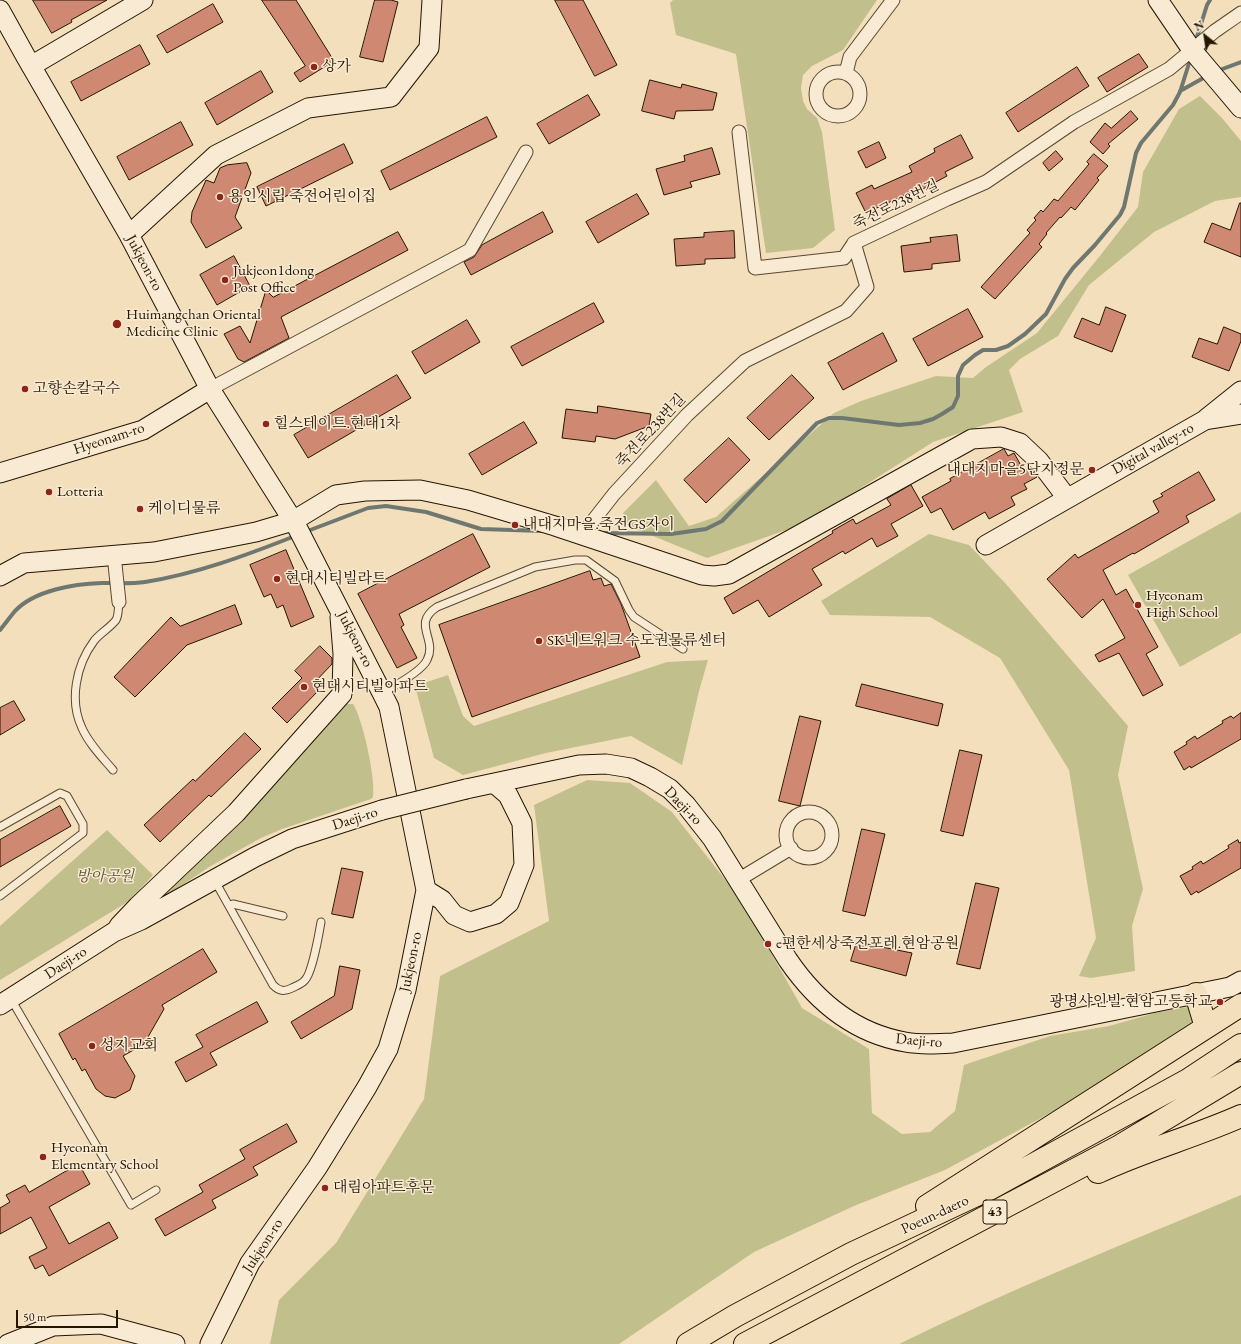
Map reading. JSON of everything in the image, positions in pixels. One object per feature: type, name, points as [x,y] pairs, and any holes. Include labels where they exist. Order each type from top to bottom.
[{"type":"highway","points":[[1196,994],[1206,1027]]},
{"type":"highway","points":[[851,1254],[1241,1005]]},
{"type":"highway","name":"Poeun-daero","points":[[688,1344],[735,1316],[851,1254],[996,1186],[1188,1080],[1241,1045]]},
{"type":"highway","name":"Poeun-daero","points":[[745,1344],[1120,1146],[1241,1073]]},
{"type":"highway","points":[[900,1262],[1114,1164],[1214,1128],[1241,1116]]},
{"type":"street","points":[[31,66],[143,0]]},
{"type":"street","points":[[129,235],[216,155],[308,108],[391,97],[429,48],[432,0]]},
{"type":"street","points":[[846,73],[850,57],[894,0]]},
{"type":"street","points":[[1158,0],[1193,49],[1241,108]]},
{"type":"street","name":"Jukjeon-ro","points":[[0,10],[129,235],[210,389],[298,530],[340,609],[389,707],[426,890],[406,990],[388,1049],[367,1087],[317,1168],[250,1263],[210,1344]]},
{"type":"street","name":"죽전로238번길","points":[[585,531],[614,494],[687,415],[745,362],[846,311],[866,287],[854,243],[986,182],[1074,122],[1169,69],[1241,12]]},
{"type":"street","points":[[738,132],[755,268],[844,258],[854,243]]},
{"type":"street","points":[[210,389],[470,250],[526,152]]},
{"type":"street","name":"Hyeonam-ro","points":[[0,473],[143,430],[210,389]]},
{"type":"street","points":[[1205,420],[1241,391]]},
{"type":"street","name":"Digital valley-ro","points":[[986,545],[1205,420],[1241,414]]},
{"type":"street","points":[[1205,420],[1228,424],[1241,429]]},
{"type":"street","points":[[0,576],[24,563],[154,552],[256,532],[298,530],[336,496],[365,491],[420,490],[468,500],[554,526],[585,531],[702,575],[714,576],[729,574],[972,439],[1002,437],[1020,443],[1039,461],[1068,498]]},
{"type":"street","points":[[114,555],[119,602]]},
{"type":"street","points":[[114,932],[138,906],[236,813],[342,694],[340,609]]},
{"type":"street","name":"Daeji-ro","points":[[5,1002],[114,932],[141,920],[255,857],[292,839],[382,810],[466,789],[579,765],[606,764],[631,768],[670,789],[686,805],[712,838],[801,979],[819,998],[838,1013],[859,1026],[881,1036],[905,1042],[928,1044],[953,1043],[1230,987],[1241,981]]},
{"type":"street","points":[[426,890],[442,900],[454,915],[470,922],[496,914],[509,903],[524,865],[522,823],[508,795],[494,783]]},
{"type":"street","points":[[793,812],[815,813],[822,815],[827,820],[832,832],[832,840],[824,852],[818,856],[810,858],[803,857],[791,848],[788,842],[787,834],[793,812]]},
{"type":"street","points":[[738,880],[791,848]]},
{"type":"street","points":[[8,1344],[53,1326],[101,1324],[174,1344]]},
{"type":"lane","points":[[382,693],[422,667],[427,661],[430,653],[430,645],[424,623],[431,611],[535,567],[574,560],[586,560],[615,581],[634,617],[682,649]]},
{"type":"lane","points":[[113,770],[89,741],[82,728],[77,710],[76,689],[78,672],[82,660],[94,641],[116,620],[119,602]]},
{"type":"lane","points":[[0,827],[60,793],[67,796],[83,824],[83,833],[0,896]]},
{"type":"lane","points":[[214,879],[230,905],[230,910],[272,985],[276,989],[282,991],[288,990],[302,983],[309,975],[322,922]]},
{"type":"lane","points":[[230,905],[233,904],[283,916]]},
{"type":"lane","points":[[5,1002],[131,1205],[156,1190]]},
{"type":"green space","points":[[673,0],[877,0],[843,50],[812,66],[803,75],[801,88],[803,101],[807,109],[817,118],[822,132],[835,230],[813,248],[766,253],[736,54],[676,35],[670,3]]},
{"type":"green space","points":[[1200,96],[1222,118],[1241,141],[1241,197],[1215,201],[1154,232],[1089,285],[1058,336],[1020,359],[1009,370],[1023,412],[933,442],[806,523],[707,558],[626,525],[623,513],[656,480],[689,526],[716,517],[834,413],[861,401],[936,376],[973,378],[986,367],[1037,333],[1138,207],[1143,172],[1179,109]]},
{"type":"green space","points":[[1241,512],[1241,633],[1180,667],[1128,575]]},
{"type":"green space","points":[[929,534],[969,545],[1006,584],[1128,726],[1118,775],[1143,889],[1132,926],[1135,971],[1091,978],[1079,976],[1096,938],[1069,770],[1000,658],[930,617],[830,615],[821,601]]},
{"type":"green space","points":[[708,660],[699,691],[682,765],[631,736],[546,753],[463,775],[434,758],[415,686],[448,675],[463,716],[474,726],[667,662]]},
{"type":"green space","points":[[353,704],[365,736],[373,777],[373,797],[371,799],[282,829],[261,838],[209,867],[159,901],[156,900],[201,854],[261,800],[343,705]]},
{"type":"green space","points":[[587,780],[630,783],[672,812],[742,901],[802,1008],[869,1049],[872,1113],[902,1134],[930,1132],[955,1111],[964,1065],[1050,1036],[1109,1026],[1155,1013],[1193,1006],[1197,1021],[1089,1092],[945,1170],[854,1206],[754,1252],[619,1344],[270,1344],[279,1300],[336,1243],[424,1099],[440,976],[549,921],[534,805]]},
{"type":"green space","name":"방아공원","points":[[107,830],[153,875],[129,901],[0,980],[0,926]]},
{"type":"green space","points":[[1241,1195],[1241,1344],[899,1344],[1026,1285]]},
{"type":"building","points":[[33,0],[107,0],[71,20],[72,22],[52,33]]},
{"type":"building","points":[[262,0],[296,0],[334,61],[300,82],[294,73],[305,66]]},
{"type":"building","points":[[375,0],[391,0],[398,2],[383,62],[360,57]]},
{"type":"building","points":[[555,0],[583,0],[617,65],[595,76]]},
{"type":"building","points":[[213,4],[223,22],[167,53],[157,36]]},
{"type":"building","points":[[140,45],[150,64],[81,101],[71,82]]},
{"type":"building","points":[[1139,54],[1148,67],[1107,92],[1098,78]]},
{"type":"building","points":[[1077,67],[1089,86],[1018,132],[1006,113]]},
{"type":"building","points":[[261,71],[273,92],[217,125],[205,103]]},
{"type":"building","points":[[650,80],[681,88],[682,84],[717,93],[713,110],[676,111],[674,119],[642,111]]},
{"type":"building","points":[[588,95],[600,115],[549,144],[537,124]]},
{"type":"building","points":[[1131,111],[1138,119],[1108,144],[1110,146],[1103,154],[1090,142],[1105,123],[1111,128]]},
{"type":"building","points":[[487,117],[497,137],[390,190],[381,171]]},
{"type":"building","points":[[181,122],[193,145],[129,180],[117,157]]},
{"type":"building","points":[[961,135],[973,158],[945,172],[947,176],[921,190],[920,188],[866,213],[856,193],[872,185],[874,189],[912,172],[909,166],[935,152],[934,149]]},
{"type":"building","points":[[879,142],[886,158],[866,168],[858,152]]},
{"type":"building","points":[[344,144],[353,163],[266,206],[257,187]]},
{"type":"building","points":[[712,148],[720,174],[690,182],[692,187],[664,195],[656,169],[685,161],[684,156]]},
{"type":"building","points":[[1056,151],[1063,159],[1049,171],[1043,163]]},
{"type":"building","points":[[1094,154],[1108,166],[1097,178],[1099,180],[1075,210],[1071,207],[1046,233],[1047,234],[1039,244],[1042,247],[995,299],[981,287],[1030,233],[1027,230],[1036,220],[1034,218],[1041,210],[1043,212],[1054,199],[1058,201],[1089,164],[1087,162]]},
{"type":"building","name":"용인시립 죽전어린이집","points":[[247,163],[251,173],[235,217],[242,228],[206,248],[191,222],[192,212],[206,180],[214,183],[220,168],[227,165]]},
{"type":"building","points":[[637,194],[649,214],[598,243],[586,222]]},
{"type":"building","points":[[1240,203],[1241,257],[1204,242],[1212,223],[1230,230]]},
{"type":"building","points":[[543,212],[553,232],[471,275],[464,262],[474,257],[482,245]]},
{"type":"building","points":[[734,231],[735,258],[705,259],[705,264],[676,266],[674,239],[704,237],[704,233]]},
{"type":"building","points":[[398,232],[408,250],[281,317],[289,338],[244,362],[238,359],[224,334],[240,326],[250,343],[266,290],[273,297]]},
{"type":"building","points":[[957,235],[960,261],[932,264],[932,269],[904,272],[901,246],[931,242],[930,238]]},
{"type":"building","name":"Jukjeon1dong Post Office","points":[[234,256],[250,286],[217,305],[200,275]]},
{"type":"building","points":[[594,303],[604,322],[522,366],[511,347]]},
{"type":"building","points":[[1106,307],[1126,315],[1112,352],[1074,337],[1082,318],[1099,325]]},
{"type":"building","points":[[968,309],[983,337],[928,366],[913,339]]},
{"type":"building","points":[[467,320],[480,342],[425,374],[412,352]]},
{"type":"building","points":[[1224,327],[1241,334],[1241,341],[1229,371],[1192,357],[1199,338],[1217,344]]},
{"type":"building","points":[[883,333],[897,361],[843,390],[828,363]]},
{"type":"building","points":[[397,375],[411,398],[308,458],[294,435]]},
{"type":"building","points":[[792,375],[814,398],[769,440],[747,418]]},
{"type":"building","points":[[598,406],[651,414],[649,426],[615,439],[596,436],[595,442],[562,438],[566,409],[597,413]]},
{"type":"building","points":[[524,422],[537,443],[482,475],[469,454]]},
{"type":"building","points":[[729,438],[750,460],[706,503],[684,480]]},
{"type":"building","points":[[1004,449],[1008,456],[1014,453],[1024,471],[1030,468],[1037,477],[1024,484],[1027,489],[1011,497],[1015,505],[989,519],[985,512],[953,530],[941,508],[931,513],[922,497],[951,481],[950,479]]},
{"type":"building","points":[[1199,472],[1215,500],[1186,516],[1189,522],[1103,570],[1116,595],[1126,589],[1158,647],[1146,654],[1163,685],[1143,696],[1119,653],[1099,662],[1095,655],[1125,638],[1103,599],[1082,618],[1047,579],[1075,554],[1078,558],[1159,512],[1153,501],[1163,496],[1161,494]]},
{"type":"building","points":[[911,485],[923,506],[891,524],[898,536],[877,547],[872,538],[845,554],[843,551],[812,569],[822,585],[769,617],[758,600],[733,614],[724,598],[833,533],[832,531],[853,519],[856,524],[891,505],[887,499]]},
{"type":"building","points":[[473,534],[490,567],[399,614],[404,625],[401,627],[417,658],[397,668],[358,594]]},
{"type":"building","name":"현대시티빌라트","points":[[286,550],[314,617],[291,627],[283,605],[277,608],[271,594],[264,597],[250,565]]},
{"type":"building","name":"SK네트워크 수도권물류센터","points":[[590,571],[593,580],[601,578],[604,586],[611,584],[621,604],[640,657],[472,717],[439,625]]},
{"type":"building","points":[[235,605],[242,624],[187,645],[135,697],[114,677],[171,617],[180,626]]},
{"type":"building","name":"현대시티빌아파트","points":[[320,646],[332,658],[332,664],[313,684],[319,690],[287,723],[272,708],[302,678],[295,671]]},
{"type":"building","points":[[862,684],[943,704],[938,726],[856,706]]},
{"type":"building","points":[[14,701],[25,720],[0,735],[0,708]]},
{"type":"building","points":[[1241,713],[1241,739],[1191,768],[1190,766],[1184,770],[1174,752],[1187,744],[1186,742],[1195,736],[1197,739],[1223,723],[1222,721],[1231,716],[1233,718]]},
{"type":"building","points":[[800,716],[821,721],[800,806],[779,801]]},
{"type":"building","points":[[245,733],[261,749],[211,797],[209,795],[160,842],[144,825],[193,779],[195,781]]},
{"type":"building","points":[[960,750],[982,755],[963,836],[941,831]]},
{"type":"building","points":[[60,806],[71,826],[0,867],[0,840]]},
{"type":"building","points":[[862,829],[885,834],[865,916],[843,911]]},
{"type":"building","points":[[1238,840],[1239,843],[1241,842],[1241,868],[1198,893],[1197,891],[1191,895],[1180,876],[1193,869],[1192,867],[1201,861],[1203,864],[1229,848],[1228,846]]},
{"type":"building","points":[[342,868],[363,872],[353,918],[332,914]]},
{"type":"building","points":[[976,883],[999,888],[980,969],[957,964]]},
{"type":"building","points":[[857,942],[912,953],[906,976],[851,961]]},
{"type":"building","points":[[203,949],[217,972],[162,1005],[164,1009],[144,1044],[123,1056],[135,1076],[130,1090],[115,1098],[105,1096],[96,1089],[85,1069],[82,1071],[75,1058],[73,1060],[59,1034]]},
{"type":"building","points":[[340,966],[360,970],[352,1009],[301,1039],[291,1022],[334,996]]},
{"type":"building","points":[[257,1002],[268,1022],[210,1053],[217,1065],[186,1082],[175,1062],[203,1047],[196,1035]]},
{"type":"building","points":[[287,1124],[297,1142],[253,1167],[258,1175],[212,1200],[216,1208],[165,1236],[155,1219],[203,1192],[199,1185],[245,1159],[240,1150]]},
{"type":"building","points":[[79,1164],[90,1184],[49,1207],[69,1244],[109,1222],[118,1238],[49,1276],[43,1265],[35,1269],[29,1257],[47,1248],[31,1217],[0,1234],[0,1208],[10,1202],[6,1195],[25,1185],[29,1192]]},
{"type":"waterway","points":[[1195,43],[1210,0]]},
{"type":"waterway","points":[[602,533],[671,534],[706,529],[722,521],[817,423],[829,418],[842,418],[899,425],[920,423],[933,419],[953,407],[958,396],[958,376],[963,365],[983,350],[996,350],[1008,346],[1025,334],[1046,314],[1065,279],[1073,268],[1120,215],[1124,207],[1136,153],[1141,143],[1173,105],[1180,92],[1191,57]]},
{"type":"waterway","points":[[1217,71],[1241,62]]},
{"type":"waterway","points":[[1180,91],[1207,76]]},
{"type":"waterway","points":[[305,532],[368,508],[386,506],[426,512],[481,529],[543,531]]},
{"type":"waterway","points":[[0,630],[15,611],[23,604],[44,593],[79,585],[102,583],[140,583],[164,579],[221,563],[295,536]]},
{"type":"place","name":"상가","points":[[314,67]]},
{"type":"place","name":"용인시립 죽전어린이집","points":[[220,197]]},
{"type":"place","name":"Jukjeon1dong Post Office","points":[[225,280]]},
{"type":"place","name":"Huimangchan Oriental Medicine Clinic","points":[[117,324]]},
{"type":"place","name":"고향손칼국수","points":[[25,389]]},
{"type":"place","name":"힐스테이트.현대1차","points":[[266,424]]},
{"type":"place","name":"내대지마을5단지정문","points":[[1092,470]]},
{"type":"place","name":"Lotteria","points":[[49,492]]},
{"type":"place","name":"케이디물류","points":[[140,509]]},
{"type":"place","name":"내대지마을.죽전GS자이","points":[[515,525]]},
{"type":"place","name":"현대시티빌라트","points":[[277,579]]},
{"type":"place","name":"Hyeonam High School","points":[[1138,605]]},
{"type":"place","name":"SK네트워크 수도권물류센터","points":[[539,641]]},
{"type":"place","name":"현대시티빌아파트","points":[[304,687]]},
{"type":"place","name":"e편한세상죽전포레.현암공원","points":[[768,944]]},
{"type":"place","name":"광명샤인빌.현암고등학교","points":[[1220,1002]]},
{"type":"place","name":"성지교회","points":[[92,1046]]},
{"type":"place","name":"Hyeonam Elementary School","points":[[43,1157]]},
{"type":"place","name":"대림아파트후문","points":[[325,1188]]}]
